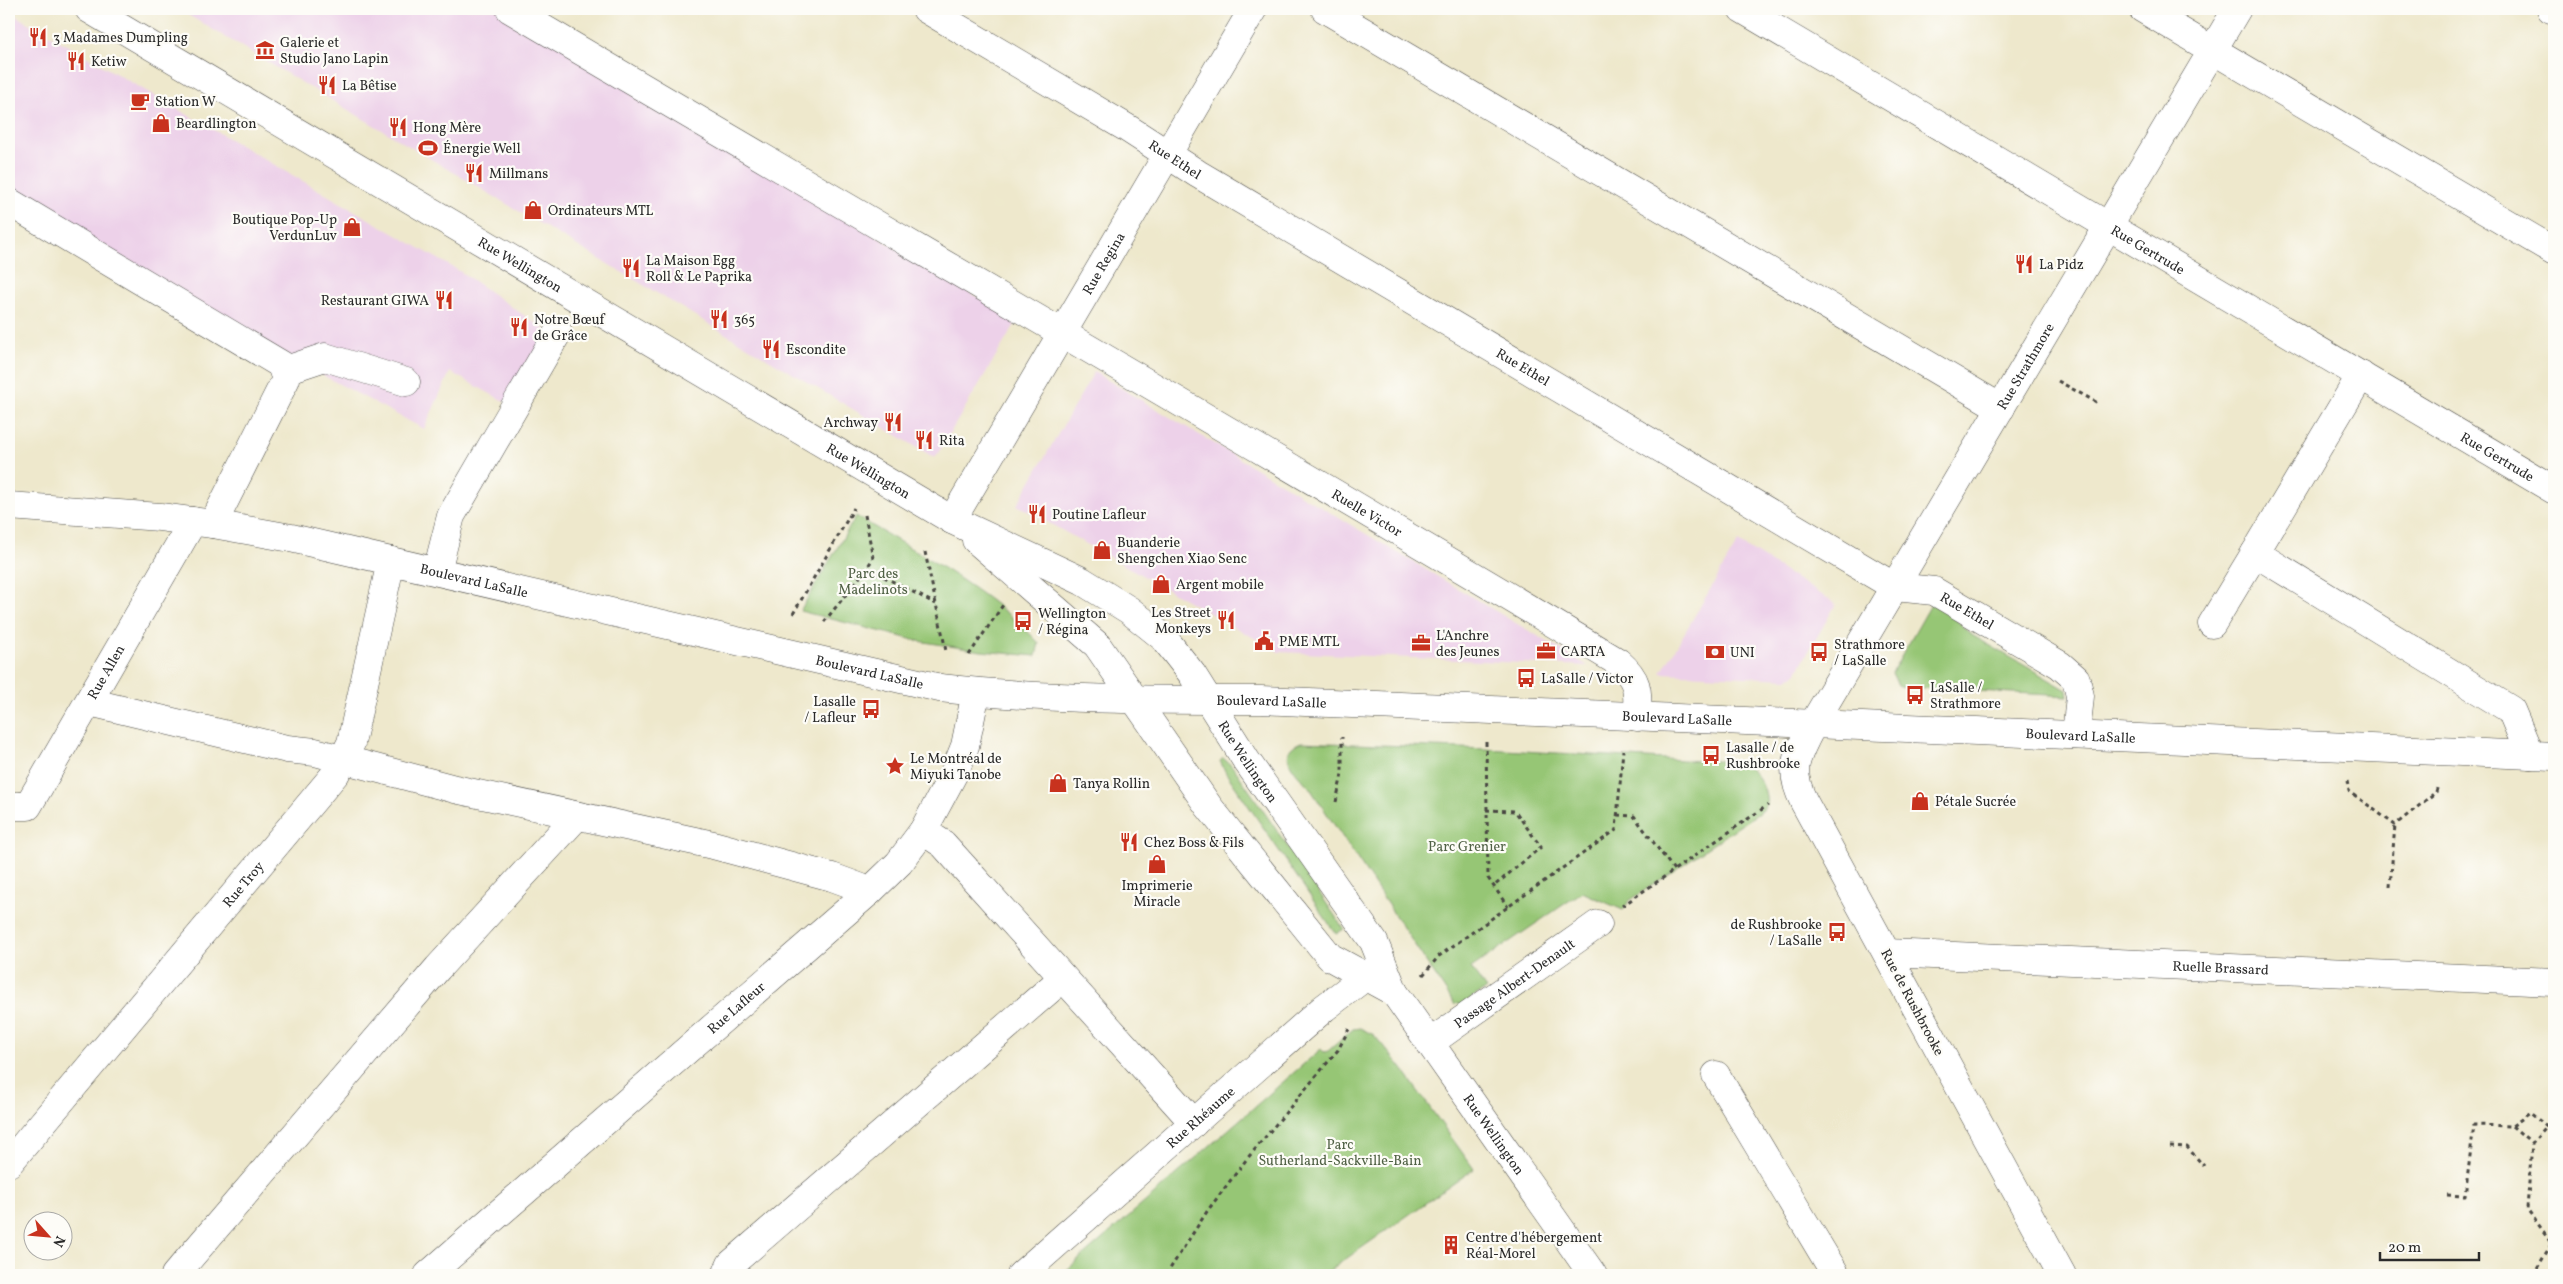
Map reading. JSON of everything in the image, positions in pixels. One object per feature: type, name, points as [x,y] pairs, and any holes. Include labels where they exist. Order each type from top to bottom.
[{"type":"street","name":"Rue Wellington","points":[[89,9],[952,520],[1082,581],[1128,610],[1164,638],[1192,674],[1246,760],[1374,942],[1374,969]]},
{"type":"street","name":"Ruelle Victor","points":[[510,9],[1395,528],[1618,662],[1633,677],[1637,686],[1638,717]]},
{"type":"street","name":"Rue Ethel","points":[[926,9],[1895,587],[1934,591],[2060,665],[2076,679],[2080,696],[2076,735]]},
{"type":"street","name":"Rue Regina","points":[[952,520],[1253,9]]},
{"type":"street","points":[[1325,9],[2001,408]]},
{"type":"street","name":"Rue Gertrude","points":[[1742,9],[2109,224],[2554,490]]},
{"type":"street","points":[[2143,9],[2554,252]]},
{"type":"street","name":"Rue Strathmore","points":[[1813,724],[2237,9]]},
{"type":"street","points":[[9,202],[250,344],[282,366],[283,371],[325,357],[406,382]]},
{"type":"street","points":[[437,571],[451,516],[558,332]]},
{"type":"street","name":"Rue Allen","points":[[18,806],[88,702],[203,523],[286,379],[283,371]]},
{"type":"street","points":[[2212,624],[2361,375]]},
{"type":"street","name":"Boulevard LaSalle","points":[[9,506],[91,511],[203,523],[437,571],[940,688],[976,692],[1050,698],[1208,701],[1261,700],[2542,755]]},
{"type":"street","name":"Rue Wellington","points":[[952,520],[1097,645],[1210,807],[1330,957],[1374,969],[1394,992],[1593,1275]]},
{"type":"street","points":[[2255,553],[2511,710],[2542,755]]},
{"type":"street","name":"Rue Troy","points":[[9,1163],[57,1103],[322,791],[343,760],[351,743],[391,561]]},
{"type":"street","name":"Rue Lafleur","points":[[428,1275],[870,891],[898,862],[923,831],[955,771],[965,746],[976,692]]},
{"type":"street","points":[[88,702],[577,816],[713,845],[832,877],[870,891]]},
{"type":"street","name":"Rue de Rushbrooke","points":[[1813,724],[1794,765],[1798,790],[2062,1275]]},
{"type":"street","points":[[175,1275],[438,968],[577,816]]},
{"type":"street","points":[[923,831],[943,844],[1194,1123]]},
{"type":"street","name":"Passage Albert-Denault","points":[[1430,1042],[1609,916]]},
{"type":"street","name":"Ruelle Brassard","points":[[1887,953],[2554,982]]},
{"type":"street","name":"Rue Rhéaume","points":[[1021,1275],[1324,1008],[1374,969]]},
{"type":"street","points":[[726,1275],[731,1264],[1063,978]]},
{"type":"street","points":[[1716,1075],[1836,1275]]},
{"type":"path","points":[[2058,381],[2098,403]]},
{"type":"path","points":[[793,614],[854,508]]},
{"type":"path","points":[[824,622],[873,558],[865,515]]},
{"type":"path","points":[[925,552],[946,651]]},
{"type":"path","points":[[867,568],[936,604]]},
{"type":"path","points":[[969,655],[1003,605]]},
{"type":"path","points":[[1336,802],[1342,774],[1342,737]]},
{"type":"path","points":[[1486,742],[1488,878],[1508,907]]},
{"type":"path","points":[[1423,975],[1439,956],[1616,830],[1623,750]]},
{"type":"path","points":[[2347,781],[2349,791],[2395,825]]},
{"type":"path","points":[[2390,887],[2395,825],[2436,792],[2438,785]]},
{"type":"path","points":[[1609,916],[1768,805]]},
{"type":"path","points":[[1486,810],[1515,811],[1540,847],[1494,886]]},
{"type":"path","points":[[1617,815],[1634,816],[1674,870]]},
{"type":"path","points":[[1166,1275],[1208,1210],[1246,1160],[1338,1050],[1351,1022]]},
{"type":"path","points":[[2447,1196],[2465,1196],[2474,1125],[2512,1126],[2530,1113],[2547,1127],[2554,1128]]},
{"type":"path","points":[[2512,1126],[2532,1143]]},
{"type":"path","points":[[2533,1275],[2553,1244],[2527,1209],[2532,1143],[2547,1127]]},
{"type":"path","points":[[2170,1146],[2187,1147],[2204,1166]]},
{"type":"shaded area","points":[[178,9],[500,9],[1017,321],[935,458]]},
{"type":"shaded area","points":[[9,12],[461,272],[551,334],[511,405],[450,372],[424,429],[290,358],[9,197]]},
{"type":"shaded area","points":[[1094,372],[1588,666],[1279,652],[1017,505]]},
{"type":"shaded area","points":[[1738,542],[1836,604],[1796,673],[1788,679],[1661,673]]},
{"type":"green space","name":"Parc des Madelinots","points":[[856,516],[952,574],[998,606],[1039,643],[1036,656],[981,651],[918,641],[800,611]]},
{"type":"green space","points":[[1933,601],[1950,613],[1970,634],[2067,690],[2068,696],[1903,687],[1898,685],[1892,673]]},
{"type":"green space","name":"Parc Grenier","points":[[1301,742],[1729,761],[1746,766],[1753,771],[1762,785],[1767,804],[1763,810],[1629,901],[1623,910],[1582,892],[1471,968],[1486,989],[1459,1006],[1457,1003],[1455,1005],[1309,787],[1290,764],[1289,752]]},
{"type":"green space","points":[[1223,758],[1234,768],[1344,929],[1336,934],[1226,773],[1220,761]]},
{"type":"green space","name":"Parc Sutherland-Sackville-Bain","points":[[1360,1028],[1374,1035],[1400,1066],[1474,1169],[1323,1275],[1061,1275],[1321,1049],[1324,1052],[1328,1051],[1353,1029]]},
{"type":"place","name":"3 Madames Dumpling","points":[[38,37]]},
{"type":"place","name":"Galerie et Studio Jano Lapin","points":[[265,50]]},
{"type":"place","name":"Ketiw","points":[[76,61]]},
{"type":"place","name":"La Bêtise","points":[[327,85]]},
{"type":"place","name":"Station W","points":[[140,101]]},
{"type":"place","name":"Beardlington","points":[[161,123]]},
{"type":"place","name":"Hong Mère","points":[[398,127]]},
{"type":"place","name":"Énergie Well","points":[[428,148]]},
{"type":"place","name":"Millmans","points":[[474,173]]},
{"type":"place","name":"Ordinateurs MTL","points":[[533,210]]},
{"type":"place","name":"Boutique Pop-Up VerdunLuv","points":[[352,227]]},
{"type":"place","name":"La Pidz","points":[[2024,264]]},
{"type":"place","name":"La Maison Egg Roll & Le Paprika","points":[[631,268]]},
{"type":"place","name":"Restaurant GIWA","points":[[444,300]]},
{"type":"place","name":"365","points":[[719,319]]},
{"type":"place","name":"Notre Bœuf de Grâce","points":[[519,327]]},
{"type":"place","name":"Escondite","points":[[771,349]]},
{"type":"place","name":"Archway","points":[[893,422]]},
{"type":"place","name":"Rita","points":[[924,440]]},
{"type":"place","name":"Poutine Lafleur","points":[[1037,514]]},
{"type":"place","name":"Buanderie Shengchen Xiao Senc","points":[[1102,550]]},
{"type":"place","name":"Argent mobile","points":[[1161,584]]},
{"type":"place","name":"Les Street Monkeys","points":[[1226,620]]},
{"type":"place","name":"Wellington / Régina","points":[[1023,621]]},
{"type":"place","name":"PME MTL","points":[[1264,641]]},
{"type":"place","name":"L'Anchre des Jeunes","points":[[1421,643]]},
{"type":"place","name":"CARTA","points":[[1546,651]]},
{"type":"place","name":"UNI","points":[[1715,652]]},
{"type":"place","name":"Strathmore / LaSalle","points":[[1819,652]]},
{"type":"place","name":"LaSalle / Victor","points":[[1526,678]]},
{"type":"place","name":"LaSalle / Strathmore","points":[[1915,695]]},
{"type":"place","name":"Lasalle / Lafleur","points":[[871,709]]},
{"type":"place","name":"Lasalle / de Rushbrooke","points":[[1711,755]]},
{"type":"place","name":"Le Montréal de Miyuki Tanobe","points":[[895,766]]},
{"type":"place","name":"Tanya Rollin","points":[[1058,783]]},
{"type":"place","name":"Pétale Sucrée","points":[[1920,801]]},
{"type":"place","name":"Chez Boss & Fils","points":[[1129,842]]},
{"type":"place","name":"Imprimerie Miracle","points":[[1157,864]]},
{"type":"place","name":"de Rushbrooke / LaSalle","points":[[1837,932]]},
{"type":"place","name":"Centre d'hébergement Réal-Morel","points":[[1451,1245]]}]
